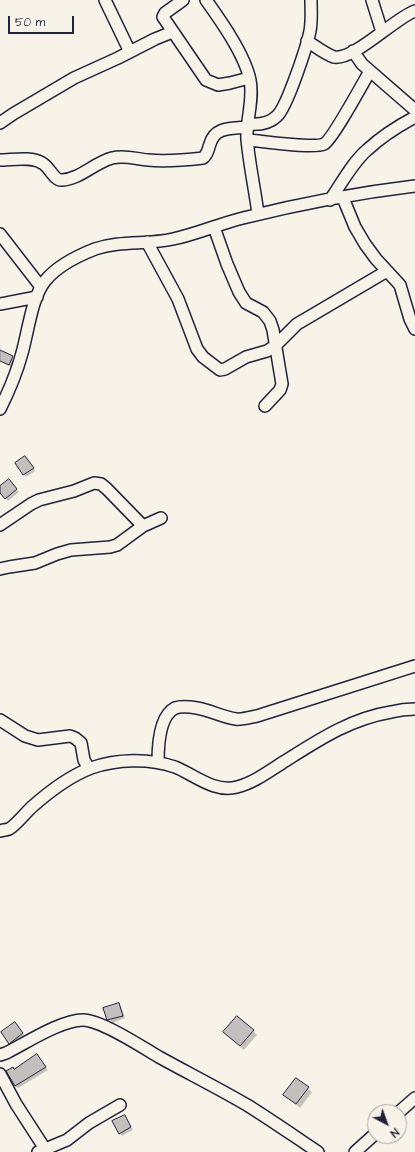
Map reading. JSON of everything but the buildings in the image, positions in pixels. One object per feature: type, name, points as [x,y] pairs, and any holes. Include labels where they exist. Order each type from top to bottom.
[{"type":"street","points":[[105,0],[130,52]]},
{"type":"street","points":[[183,0],[163,16],[206,80],[218,85],[249,78]]},
{"type":"street","points":[[206,0],[237,49],[249,78],[251,94],[247,125],[247,140],[258,214]]},
{"type":"street","points":[[0,160],[38,160],[47,166],[60,181],[80,174],[105,161],[119,157],[158,160],[203,158],[206,156],[211,138],[218,132],[247,125],[265,123],[280,112],[290,90],[307,41],[310,30],[311,0]]},
{"type":"street","points":[[372,0],[382,32]]},
{"type":"street","points":[[307,41],[335,57],[343,56],[382,32],[399,19],[415,11]]},
{"type":"street","points":[[0,123],[74,78],[174,32]]},
{"type":"street","points":[[353,51],[362,64],[415,110]]},
{"type":"street","points":[[247,140],[310,146],[325,144],[333,135],[370,71]]},
{"type":"street","points":[[330,200],[366,150],[396,128],[415,117]]},
{"type":"street","points":[[0,409],[15,376],[39,292],[52,274],[69,262],[94,250],[114,244],[173,239],[258,214],[415,186]]},
{"type":"street","points":[[343,198],[355,227],[365,244],[400,285],[410,319],[415,329]]},
{"type":"street","points":[[214,227],[239,292],[246,303],[263,312],[267,316],[273,330],[282,384],[280,390],[265,406]]},
{"type":"street","points":[[0,234],[39,292]]},
{"type":"street","points":[[147,242],[178,299],[197,349],[203,357],[217,368],[223,370],[246,357],[266,351],[276,345],[297,324],[309,316],[387,271]]},
{"type":"street","points":[[0,304],[39,292]]},
{"type":"street","points":[[0,524],[31,504],[74,491],[94,482],[107,488],[143,526]]},
{"type":"street","points":[[0,569],[35,564],[57,554],[71,550],[110,547],[117,545],[143,526],[161,518]]},
{"type":"street","points":[[158,762],[158,750],[162,726],[167,717],[175,709],[181,707],[197,708],[237,719],[251,717],[322,697],[415,666]]},
{"type":"street","points":[[0,831],[10,829],[48,793],[89,769],[110,763],[158,762],[214,786],[222,788],[237,787],[248,784],[322,737],[344,726],[377,714],[415,709]]},
{"type":"street","points":[[0,720],[25,736],[38,740],[70,736],[75,738],[81,743],[84,760],[89,769]]},
{"type":"street","points":[[0,1055],[52,1029],[74,1020],[85,1020],[95,1023],[112,1030],[272,1120],[318,1152]]},
{"type":"street","points":[[0,1074],[44,1151],[67,1140],[89,1123],[120,1105]]},
{"type":"street","points":[[407,1105],[415,1098]]},
{"type":"street","points":[[355,1152],[367,1141]]}]
